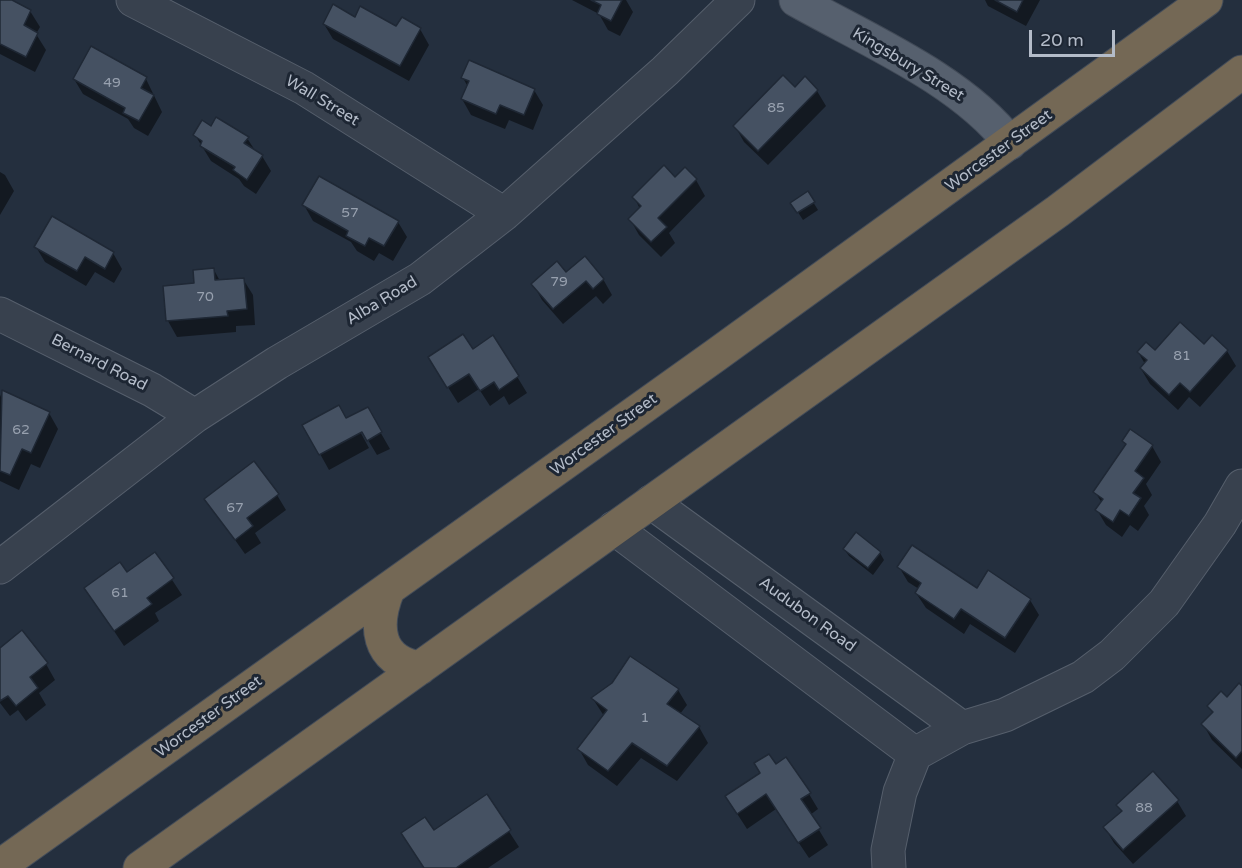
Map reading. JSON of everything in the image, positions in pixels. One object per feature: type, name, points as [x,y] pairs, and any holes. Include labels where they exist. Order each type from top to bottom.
[{"type":"highway","name":"Worcester Street","points":[[0,867],[1206,0]]},
{"type":"highway","points":[[140,868],[1058,211],[1242,72]]},
{"type":"highway","points":[[388,590],[380,618],[383,642],[395,660],[403,665],[420,668]]},
{"type":"main road","name":"Kingsbury Street","points":[[796,0],[953,88],[988,118],[1010,143]]},
{"type":"street","name":"Wall Street","points":[[133,0],[304,88],[504,214]]},
{"type":"street","name":"Alba Road","points":[[0,567],[195,416],[277,363],[420,279],[504,214],[665,71],[738,0]]},
{"type":"street","name":"Bernard Road","points":[[0,314],[152,390],[195,416]]},
{"type":"street","points":[[890,868],[888,850],[900,792],[915,754],[962,728],[1005,715],[1046,696],[1083,677],[1112,655],[1164,603],[1220,524],[1242,486]]},
{"type":"street","name":"Audubon Road","points":[[651,502],[962,728]]},
{"type":"street","points":[[614,528],[915,754]]},
{"type":"building","points":[[0,0],[12,0],[31,10],[24,25],[38,33],[26,57],[0,44]]},
{"type":"building","points":[[591,0],[622,0],[611,21],[597,14],[601,5]]},
{"type":"building","points":[[995,0],[1023,0],[1017,12]]},
{"type":"building","points":[[333,4],[355,17],[360,6],[396,26],[402,17],[421,28],[400,66],[323,24]]},
{"type":"building","points":[[91,46],[147,77],[141,88],[154,95],[139,121],[123,113],[125,108],[73,79]]},
{"type":"building","points":[[469,60],[535,89],[524,115],[500,105],[496,114],[461,99],[469,81],[461,78]]},
{"type":"building","points":[[783,75],[795,87],[805,76],[818,90],[758,151],[733,126]]},
{"type":"building","points":[[216,117],[249,137],[244,143],[263,155],[247,180],[233,170],[235,167],[200,146],[202,141],[193,135],[202,120],[211,126]]},
{"type":"building","points":[[664,165],[675,177],[685,167],[697,179],[658,218],[667,227],[651,242],[628,219],[641,206],[632,197]]},
{"type":"building","points":[[319,176],[399,221],[384,246],[369,238],[365,246],[346,236],[348,231],[302,205]]},
{"type":"building","points":[[808,191],[815,202],[797,213],[790,203]]},
{"type":"building","points":[[52,216],[114,252],[105,269],[85,257],[77,271],[34,247]]},
{"type":"building","points":[[585,256],[604,279],[593,289],[586,281],[553,309],[531,284],[557,261],[566,272]]},
{"type":"building","points":[[214,268],[215,280],[244,278],[247,309],[227,311],[228,316],[166,321],[163,286],[194,283],[193,270]]},
{"type":"building","points":[[1180,322],[1204,344],[1212,335],[1228,350],[1190,392],[1180,383],[1169,395],[1140,368],[1147,360],[1137,352],[1146,342],[1155,350]]},
{"type":"building","points":[[463,334],[473,349],[493,335],[519,376],[499,390],[494,382],[480,391],[469,374],[447,388],[428,357]]},
{"type":"building","points":[[2,390],[50,412],[31,453],[22,449],[10,475],[0,471]]},
{"type":"building","points":[[339,405],[346,418],[368,407],[382,432],[367,441],[362,432],[319,455],[302,425]]},
{"type":"building","points":[[1130,429],[1153,445],[1135,471],[1144,478],[1133,493],[1141,498],[1129,516],[1120,510],[1113,522],[1095,510],[1103,499],[1093,492],[1126,444],[1122,441]]},
{"type":"building","points":[[254,461],[279,494],[247,518],[253,526],[235,540],[204,499]]},
{"type":"building","points":[[856,532],[881,552],[868,568],[843,549]]},
{"type":"building","points":[[912,545],[977,588],[988,570],[1031,599],[1005,638],[961,609],[954,619],[915,593],[921,583],[897,567]]},
{"type":"building","points":[[155,552],[174,578],[147,598],[152,604],[114,631],[84,588],[120,562],[127,572]]},
{"type":"building","points":[[22,630],[48,663],[30,677],[38,688],[16,706],[8,696],[0,701],[0,648]]},
{"type":"building","points":[[630,656],[679,689],[667,704],[700,726],[667,766],[632,743],[608,771],[577,749],[607,710],[591,698],[612,683]]},
{"type":"building","points":[[1239,683],[1242,686],[1242,751],[1236,758],[1201,724],[1213,712],[1207,706],[1221,691],[1227,697]]},
{"type":"building","points":[[769,754],[776,764],[786,757],[811,793],[801,799],[821,828],[798,843],[766,794],[737,814],[725,796],[760,773],[754,763]]},
{"type":"building","points":[[1153,771],[1179,800],[1123,850],[1103,827],[1122,811],[1116,805]]},
{"type":"building","points":[[487,794],[511,830],[456,868],[424,868],[401,833],[425,817],[434,830]]}]
